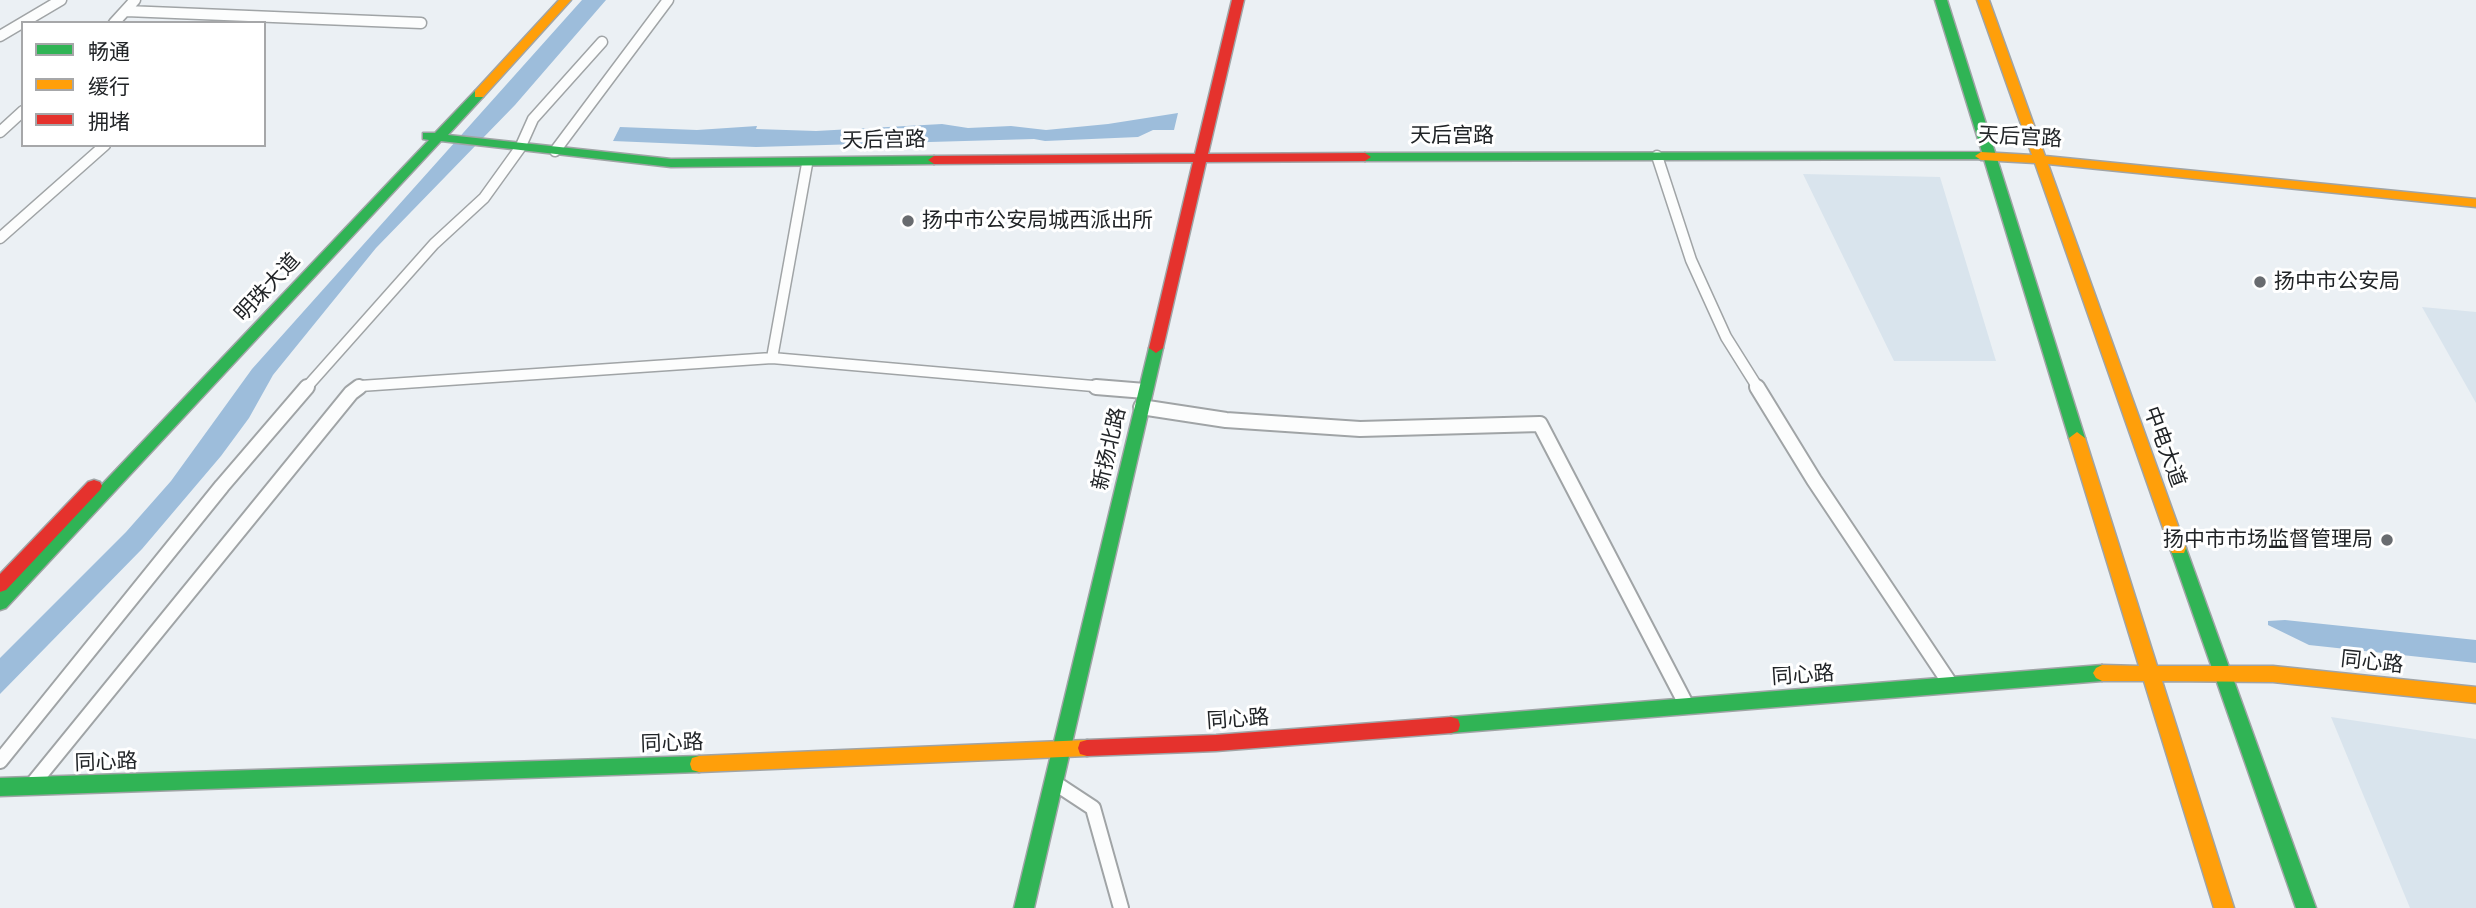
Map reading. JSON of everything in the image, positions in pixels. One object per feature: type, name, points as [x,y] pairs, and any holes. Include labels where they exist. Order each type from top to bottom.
[{"type":"street","points":[[25,21],[61,0]]},
{"type":"street","points":[[116,21],[135,0]]},
{"type":"street","name":"明珠大道","points":[[0,585],[438,138],[553,0]]},
{"type":"street","name":"明珠大道","points":[[0,603],[565,0]]},
{"type":"street","points":[[555,150],[668,0]]},
{"type":"street","name":"新扬北路","points":[[1024,908],[1238,0]]},
{"type":"street","points":[[1941,0],[2224,908]]},
{"type":"street","name":"中电大道","points":[[1983,0],[2306,908]]},
{"type":"street","points":[[126,11],[421,23]]},
{"type":"street","points":[[246,21],[253,15]]},
{"type":"street","points":[[0,36],[21,24]]},
{"type":"street","points":[[0,761],[222,486],[359,326],[434,244],[484,198],[520,148],[533,118],[602,42]]},
{"type":"street","points":[[0,132],[21,113]]},
{"type":"street","name":"天后宫路","points":[[438,138],[670,163],[807,164],[1201,157],[1989,156],[2476,203]]},
{"type":"street","points":[[0,238],[103,147]]},
{"type":"street","points":[[1657,156],[1691,260],[1726,337],[1814,480],[1951,685]]},
{"type":"street","points":[[772,358],[807,164]]},
{"type":"street","points":[[31,786],[351,393],[360,386],[772,358],[1143,399],[1226,420],[1360,429],[1540,424],[1687,706]]},
{"type":"street","name":"同心路","points":[[0,787],[1216,743],[1951,685],[2151,672],[2273,674],[2476,695]]},
{"type":"street","points":[[1055,783],[1093,808],[1121,908]]},
{"type":"shaded area","points":[[1803,174],[1940,177],[1996,361],[1894,361]]},
{"type":"shaded area","points":[[2422,307],[2476,312],[2476,403]]},
{"type":"shaded area","points":[[2331,717],[2476,739],[2476,908],[2410,908]]},
{"type":"water","points":[[582,0],[606,0],[515,105],[376,248],[273,375],[249,418],[221,456],[142,549],[0,694],[0,658],[126,532],[171,481],[252,369]]},
{"type":"water","points":[[1178,113],[1174,130],[1153,130],[1138,137],[756,147],[613,141],[620,127],[697,130],[757,126],[756,129],[816,131],[942,124],[968,128],[1011,126],[1046,130]]},
{"type":"water","points":[[2285,620],[2476,640],[2476,663],[2309,645],[2268,625],[2268,621]]},
{"type":"traffic: fast","points":[[1941,0],[2077,438]]},
{"type":"traffic: fast","points":[[0,603],[479,94]]},
{"type":"traffic: fast","points":[[427,136],[671,163],[934,160]]},
{"type":"traffic: fast","points":[[1365,157],[1981,156]]},
{"type":"traffic: fast","points":[[1024,908],[1156,348]]},
{"type":"traffic: fast","points":[[2178,548],[2306,908]]},
{"type":"traffic: fast","points":[[1451,725],[2102,673]]},
{"type":"traffic: fast","points":[[0,787],[699,764]]},
{"type":"traffic: slow","points":[[479,94],[565,0]]},
{"type":"traffic: slow","points":[[1983,0],[2178,548]]},
{"type":"traffic: slow","points":[[1981,156],[2076,162],[2476,203]]},
{"type":"traffic: slow","points":[[2077,438],[2224,908]]},
{"type":"traffic: slow","points":[[2102,673],[2273,674],[2476,695]]},
{"type":"traffic: slow","points":[[699,764],[1087,748]]},
{"type":"traffic: jam","points":[[1156,348],[1238,0]]},
{"type":"traffic: jam","points":[[934,160],[1365,157]]},
{"type":"traffic: jam","points":[[0,585],[94,486]]},
{"type":"traffic: jam","points":[[1087,748],[1216,743],[1451,725]]},
{"type":"place","name":"扬中市公安局城西派出所","points":[[908,221]]},
{"type":"place","name":"扬中市公安局","points":[[2260,282]]},
{"type":"place","name":"扬中市市场监督管理局","points":[[2387,540]]}]
